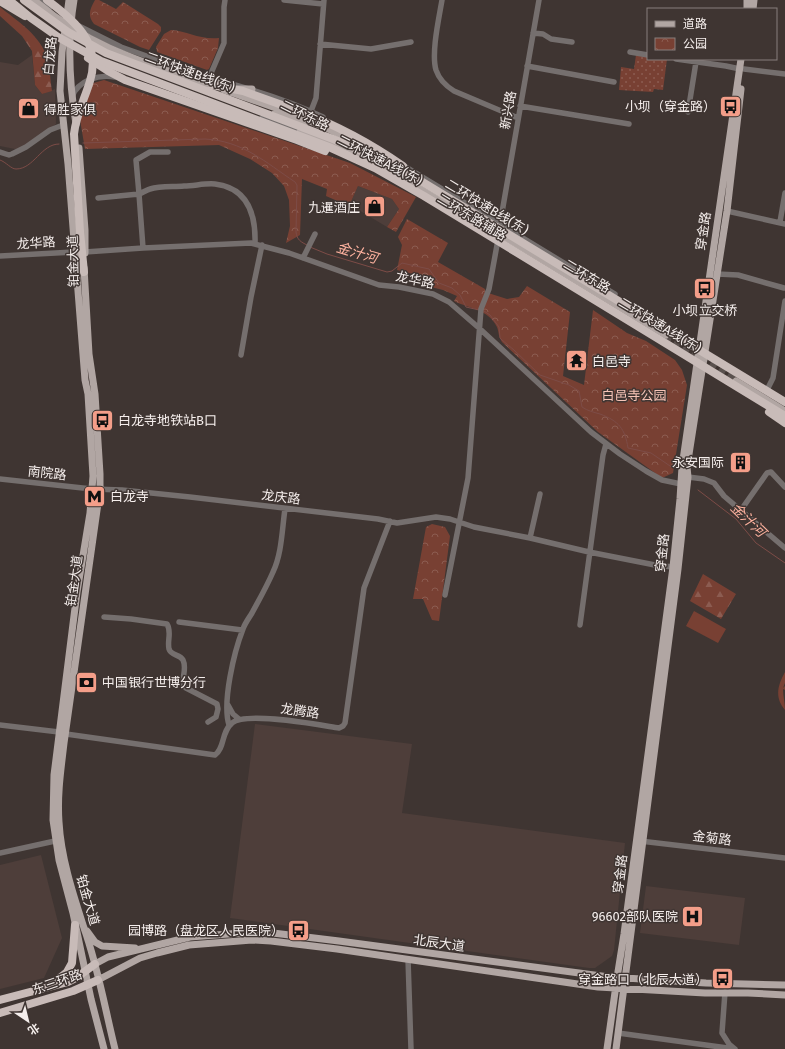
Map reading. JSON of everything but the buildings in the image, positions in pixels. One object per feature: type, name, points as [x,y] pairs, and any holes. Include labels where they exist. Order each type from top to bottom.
[{"type":"highway","name":"二环快速A线(东)","points":[[9,0],[36,22],[58,37],[101,61],[324,144],[362,161],[408,186],[722,380]]},
{"type":"highway","name":"二环快速B线(东)","points":[[25,0],[68,32],[106,52],[343,143],[394,166],[430,186],[731,367],[785,402]]},
{"type":"highway","points":[[47,0],[86,36],[92,54],[92,74],[75,124],[74,134],[84,272]]},
{"type":"highway","points":[[0,1],[34,21]]},
{"type":"highway","points":[[66,42],[119,78],[302,142],[374,170],[408,186]]},
{"type":"highway","points":[[207,84],[250,93],[335,126],[369,144],[430,186]]},
{"type":"highway","points":[[722,380],[785,413]]},
{"type":"highway","points":[[722,380],[785,424]]},
{"type":"highway","points":[[47,988],[67,972],[71,966],[73,959],[75,925]]},
{"type":"highway","name":"东三环路","points":[[0,1000],[47,988],[76,978],[94,964]]},
{"type":"highway","name":"东三环路","points":[[0,1013],[45,1000],[98,980]]},
{"type":"main road","name":"二环东路","points":[[25,0],[59,26],[99,50],[130,63],[207,84],[296,121],[338,145],[415,185],[666,336]]},
{"type":"main road","name":"二环东路","points":[[34,0],[72,28],[106,47],[132,58],[307,119],[350,139],[428,190],[604,299]]},
{"type":"main road","name":"白龙路","points":[[69,0],[69,20]]},
{"type":"main road","name":"白龙路","points":[[62,113],[60,80],[69,20],[74,0]]},
{"type":"main road","name":"白龙路","points":[[66,42],[74,111]]},
{"type":"main road","name":"穿金路","points":[[607,1049],[616,978],[639,841],[678,569],[688,477],[687,467],[727,211],[742,69],[741,60]]},
{"type":"main road","name":"穿金路","points":[[616,1049],[624,988],[639,841],[673,567],[682,467],[699,345],[742,69],[745,60]]},
{"type":"main road","points":[[232,89],[252,89]]},
{"type":"main road","points":[[232,89],[248,98]]},
{"type":"main road","points":[[62,113],[62,110],[67,106],[74,111]]},
{"type":"main road","name":"铂金大道","points":[[74,111],[78,136],[85,234],[84,272],[88,394],[92,455],[92,489],[90,513],[77,592],[63,733],[59,822],[64,860],[94,964],[115,1049]]},
{"type":"main road","name":"铂金大道","points":[[62,113],[68,164],[74,252],[88,372],[95,394],[100,489],[53,798],[53,820],[55,841],[104,1049]]},
{"type":"main road","points":[[300,132],[338,145]]},
{"type":"main road","points":[[785,408],[737,380],[785,413]]},
{"type":"main road","points":[[84,927],[95,942],[102,946],[141,949]]},
{"type":"main road","name":"北辰大道","points":[[94,964],[108,958],[190,937],[242,933],[273,933],[616,978],[706,983],[785,985]]},
{"type":"main road","name":"北辰大道","points":[[98,980],[140,958],[189,945],[235,941],[271,941],[615,988],[705,993],[725,992],[785,995]]},
{"type":"street","name":"二环东路辅路","points":[[9,0],[34,21],[66,42],[113,66],[300,132],[334,152],[384,177],[669,350],[722,380],[758,404]]},
{"type":"street","name":"二环东路辅路","points":[[41,0],[69,20],[101,38],[207,84],[252,89],[312,111],[642,310],[699,345],[731,367]]},
{"type":"street","points":[[207,84],[224,43],[225,0]]},
{"type":"street","points":[[284,0],[324,2],[316,98],[312,111]]},
{"type":"street","points":[[442,0],[435,55],[436,69],[440,78],[454,91],[518,118]]},
{"type":"street","name":"新兴路","points":[[500,224],[539,0]]},
{"type":"street","points":[[533,32],[543,34],[551,39],[572,42]]},
{"type":"street","points":[[320,44],[371,50],[411,42]]},
{"type":"street","points":[[630,52],[647,55]]},
{"type":"street","points":[[683,60],[785,74]]},
{"type":"street","points":[[688,112],[696,62]]},
{"type":"street","points":[[527,66],[614,82]]},
{"type":"street","points":[[72,99],[77,88],[90,80],[105,75],[164,84]]},
{"type":"street","points":[[520,106],[629,124]]},
{"type":"street","points":[[0,152],[9,155],[12,154],[26,147],[50,130],[63,125]]},
{"type":"street","points":[[143,248],[136,160],[150,152],[168,152]]},
{"type":"street","points":[[98,198],[139,194],[149,189],[213,184],[231,188],[240,194],[251,210],[254,219],[255,244]]},
{"type":"street","points":[[727,211],[783,223],[785,193]]},
{"type":"street","points":[[303,258],[315,234]]},
{"type":"street","name":"龙华路","points":[[85,252],[143,248],[255,244],[303,258],[379,285],[399,287],[434,294],[444,299],[479,328],[591,432],[606,444],[662,480],[681,484]]},
{"type":"street","points":[[241,355],[251,296],[262,245]]},
{"type":"street","points":[[445,595],[458,522],[468,478],[480,311],[489,289],[497,245]]},
{"type":"street","name":"龙华路","points":[[0,256],[74,252]]},
{"type":"street","points":[[717,274],[738,275],[785,288]]},
{"type":"street","points":[[604,299],[630,305],[642,310]]},
{"type":"street","points":[[604,299],[620,318],[631,327]]},
{"type":"street","points":[[785,301],[773,378],[768,390],[785,397]]},
{"type":"street","points":[[669,350],[674,351],[682,345],[683,338],[679,333]]},
{"type":"street","points":[[722,380],[718,376],[720,368],[726,364],[731,367]]},
{"type":"street","points":[[758,404],[770,410],[785,413]]},
{"type":"street","points":[[758,404],[785,424]]},
{"type":"street","points":[[580,626],[602,455],[606,444]]},
{"type":"street","points":[[741,510],[767,473],[771,472],[785,487]]},
{"type":"street","points":[[688,477],[704,479],[714,483],[724,496],[785,548]]},
{"type":"street","name":"南院路","points":[[0,479],[100,489]]},
{"type":"street","name":"龙庆路","points":[[100,489],[190,497],[397,523],[436,518],[450,519],[474,527],[589,552],[673,567]]},
{"type":"street","points":[[530,538],[540,494]]},
{"type":"street","points":[[0,725],[215,755],[220,749],[224,733],[229,725],[227,718],[230,681],[242,630],[274,571],[279,554],[285,509]]},
{"type":"street","name":"龙腾路","points":[[229,725],[239,719],[271,718],[339,728],[345,723],[364,588],[390,521]]},
{"type":"street","points":[[104,617],[167,624],[170,631],[169,650],[184,661],[185,667],[182,681],[183,685],[186,688],[218,704],[216,717],[208,722]]},
{"type":"street","points":[[179,622],[242,630]]},
{"type":"street","points":[[228,704],[230,710],[239,719]]},
{"type":"street","points":[[0,853],[55,841]]},
{"type":"street","name":"金菊路","points":[[639,841],[785,858]]},
{"type":"street","points":[[408,959],[411,1049]]},
{"type":"street","points":[[725,992],[722,1033],[729,1044],[735,1049]]},
{"type":"street","points":[[618,1033],[735,1049]]},
{"type":"shaded area","name":"得胜家俱","points":[[32,55],[35,85],[42,94],[55,89],[56,124],[20,150],[0,146],[0,62],[18,65]]},
{"type":"shaded area","name":"九暹酒庄","points":[[358,186],[392,199],[399,209],[387,227],[357,209],[349,206]]},
{"type":"shaded area","points":[[255,724],[412,744],[402,813],[625,843],[614,950],[612,956],[595,968],[589,968],[230,918]]},
{"type":"shaded area","points":[[41,855],[62,938],[44,978],[0,989],[0,865]]},
{"type":"shaded area","name":"96602部队医院","points":[[646,886],[745,898],[739,945],[640,933]]},
{"type":"green space","points":[[95,0],[99,0],[116,9],[123,2],[158,24],[161,27],[161,31],[149,50],[94,24],[90,18],[90,12]]},
{"type":"green space","points":[[0,7],[32,33],[42,46],[48,63],[52,91],[42,94],[35,85],[32,51],[22,36],[0,16]]},
{"type":"green space","points":[[171,30],[205,38],[219,38],[218,48],[209,69],[207,70],[157,52],[156,47],[164,34]]},
{"type":"green space","points":[[636,55],[647,57],[647,60],[667,60],[663,90],[654,89],[653,92],[619,90],[621,67],[634,69]]},
{"type":"green space","points":[[104,80],[350,163],[416,197],[396,232],[387,227],[399,209],[392,199],[358,186],[349,206],[326,196],[327,189],[302,179],[300,235],[286,243],[290,226],[289,200],[284,186],[272,173],[250,159],[219,145],[85,149],[79,114],[90,84]]},
{"type":"green space","name":"白邑寺公园","points":[[407,219],[448,243],[438,262],[485,289],[485,292],[507,299],[519,297],[527,286],[570,312],[563,376],[584,385],[593,310],[627,333],[646,341],[675,360],[682,370],[687,385],[673,473],[662,478],[598,432],[502,342],[497,327],[489,316],[454,301],[457,296],[443,290],[419,284],[421,276],[397,270],[402,245],[398,237]]},
{"type":"green space","points":[[432,524],[445,527],[450,536],[439,621],[432,620],[423,599],[413,599],[426,527]]},
{"type":"green space","points":[[703,574],[736,594],[721,619],[690,601]]},
{"type":"green space","points":[[694,611],[726,629],[718,643],[686,626]]},
{"type":"green space","points":[[785,672],[785,683],[783,688],[785,686],[785,690],[783,689],[785,710],[779,700],[778,691],[780,682]]},
{"type":"waterway","name":"金汁河","points":[[83,143],[205,139],[219,141],[242,148],[263,160],[295,182],[297,185],[296,232],[297,237],[307,245]]},
{"type":"waterway","name":"金汁河","points":[[0,160],[14,169],[22,168],[28,165],[47,148],[59,144]]},
{"type":"waterway","name":"金汁河","points":[[310,247],[327,254],[387,272],[392,271],[402,263],[429,269],[439,283],[452,288],[460,295],[466,307],[479,310]]},
{"type":"waterway","name":"金汁河","points":[[484,311],[490,315],[499,327],[500,338],[540,375],[569,385],[579,391],[582,407],[607,417],[620,426],[627,441],[628,448],[651,453],[673,468]]},
{"type":"waterway","name":"金汁河","points":[[698,490],[736,519],[756,543],[785,563]]},
{"type":"tunnel","points":[[666,335],[737,378]]},
{"type":"place","name":"小坝（穿金路）","points":[[731,106]]},
{"type":"place","name":"得胜家俱","points":[[28,109]]},
{"type":"place","name":"九暹酒庄","points":[[375,207]]},
{"type":"place","name":"小坝立交桥","points":[[705,288]]},
{"type":"place","name":"白邑寺","points":[[577,361]]},
{"type":"place","name":"白龙寺地铁站B口","points":[[103,420]]},
{"type":"place","name":"永安国际","points":[[740,462]]},
{"type":"place","name":"白龙寺","points":[[94,496]]},
{"type":"place","name":"中国银行世博分行","points":[[87,682]]},
{"type":"place","name":"96602部队医院","points":[[693,916]]},
{"type":"place","name":"园博路（盘龙区人民医院）","points":[[299,930]]},
{"type":"place","name":"穿金路口（北辰大道）","points":[[723,979]]}]
